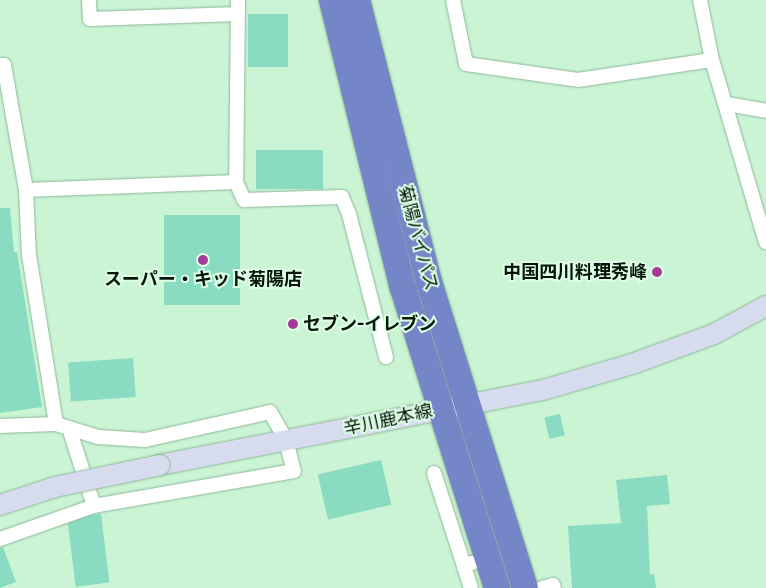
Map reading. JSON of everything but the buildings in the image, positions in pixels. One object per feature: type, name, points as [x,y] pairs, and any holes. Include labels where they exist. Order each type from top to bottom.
[{"type":"highway","name":"菊陽バイパス","points":[[332,0],[403,288],[441,409],[475,561],[497,588]]},
{"type":"highway","name":"菊陽バイパス","points":[[357,0],[429,282],[525,588]]},
{"type":"main road","name":"辛川鹿本線","points":[[0,505],[55,487],[543,390],[632,364],[714,334],[766,306]]},
{"type":"street","points":[[89,0],[90,20],[238,7],[236,182],[244,200],[342,197],[349,214],[386,357]]},
{"type":"street","points":[[453,0],[466,64],[578,80],[712,60]]},
{"type":"street","points":[[700,0],[712,60],[727,104],[766,242]]},
{"type":"street","points":[[0,65],[4,65],[26,190],[29,255],[62,426],[94,506]]},
{"type":"street","points":[[727,104],[766,112]]},
{"type":"street","points":[[26,190],[236,182]]},
{"type":"street","points":[[0,426],[62,426],[98,437],[145,440],[270,412],[286,440],[294,471],[94,506],[0,540]]},
{"type":"street","points":[[434,473],[475,561],[471,588]]},
{"type":"street","points":[[542,588],[553,585],[554,588]]},
{"type":"place","name":"スーパー・キッド菊陽店","points":[[203,260]]},
{"type":"place","name":"中国四川料理秀峰","points":[[657,272]]},
{"type":"place","name":"セブン-イレブン","points":[[293,324]]}]
